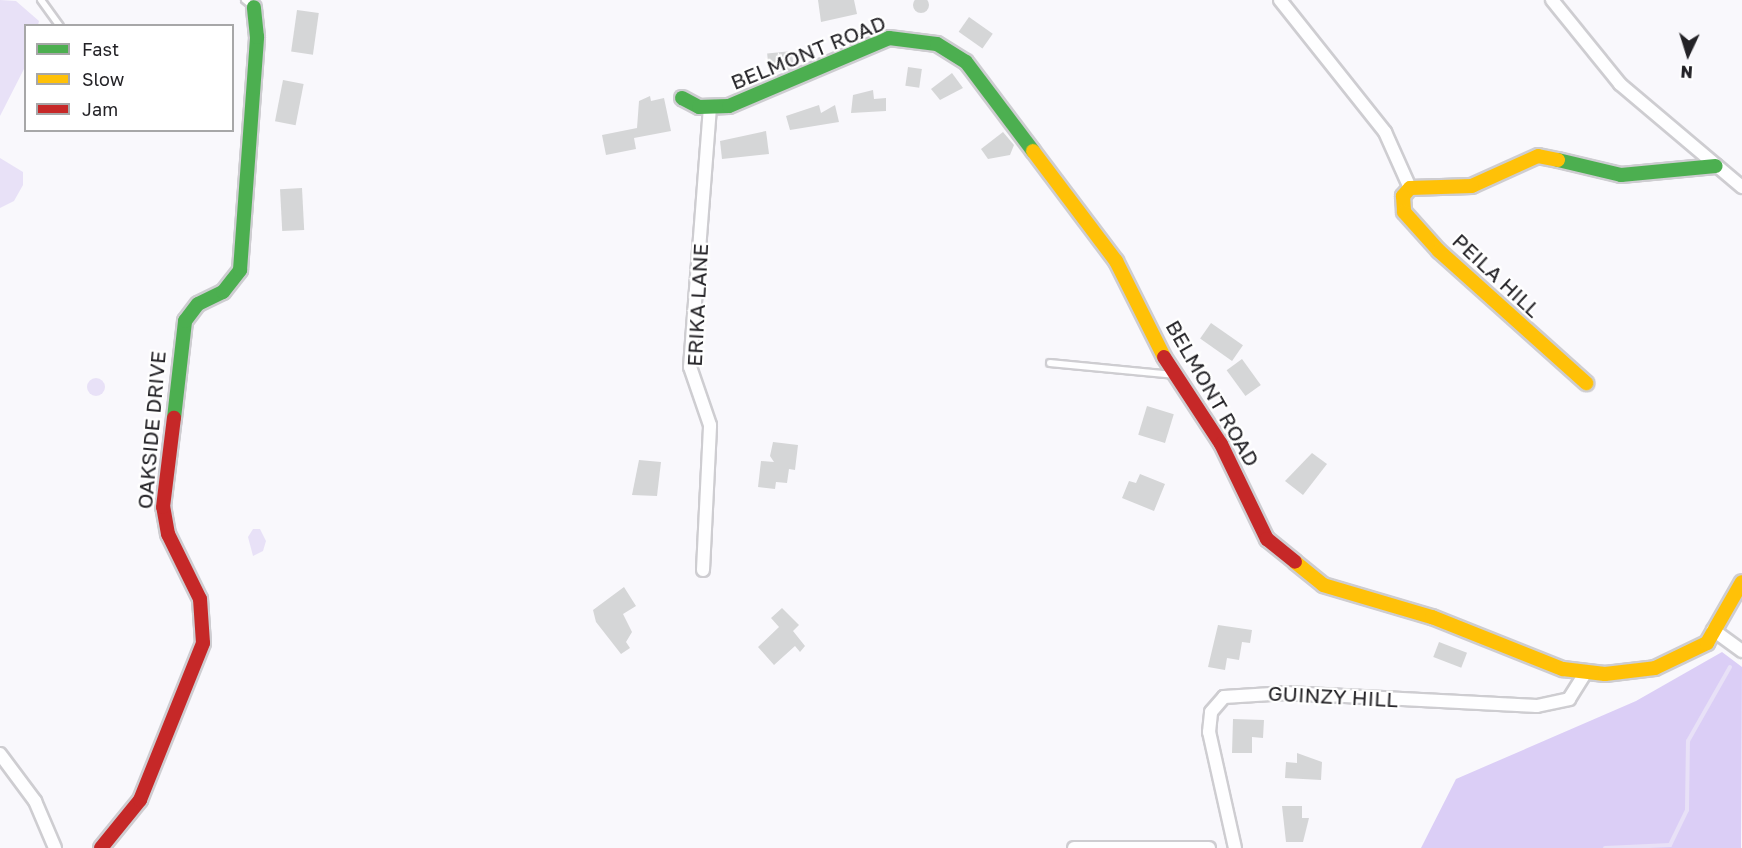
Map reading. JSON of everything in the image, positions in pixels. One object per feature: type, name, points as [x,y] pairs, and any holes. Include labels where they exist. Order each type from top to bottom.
[{"type":"street","name":"PEILA HILL","points":[[1280,0],[1385,132],[1410,188],[1402,204],[1411,220],[1486,296],[1586,383]]},
{"type":"street","points":[[1552,0],[1620,84],[1742,187]]},
{"type":"street","name":"OAKSIDE DRIVE","points":[[101,848],[140,800],[203,643],[200,599],[168,534],[163,507],[185,321],[198,304],[230,286],[240,270],[250,4]]},
{"type":"street","name":"BELMONT ROAD","points":[[682,98],[710,109],[889,38],[920,39],[949,50],[980,76],[1116,261],[1176,375],[1221,444],[1267,539],[1302,572],[1323,585],[1422,614],[1585,673],[1670,664],[1707,643],[1742,582]]},
{"type":"street","name":"ERIKA LANE","points":[[703,570],[710,425],[690,367],[710,109]]},
{"type":"street","points":[[1410,188],[1472,186],[1538,156],[1622,175],[1716,166]]},
{"type":"street","points":[[1713,630],[1742,651]]},
{"type":"street","name":"GUINZY HILL","points":[[1235,848],[1209,732],[1211,712],[1224,697],[1287,693],[1537,706],[1569,699],[1585,673]]},
{"type":"street","points":[[0,754],[35,801],[55,848]]},
{"type":"street","points":[[1074,848],[1209,848]]},
{"type":"lane","points":[[41,0],[59,24]]},
{"type":"lane","points":[[1050,363],[1176,375]]},
{"type":"shaded area","points":[[0,0],[16,1],[39,21],[38,24],[24,24],[24,69],[0,116]]},
{"type":"shaded area","points":[[0,158],[23,172],[23,185],[14,201],[0,208]]},
{"type":"shaded area","points":[[92,378],[100,378],[105,383],[103,394],[92,396],[87,391],[87,383]]},
{"type":"shaded area","points":[[253,529],[260,529],[266,541],[263,551],[253,556],[248,537]]},
{"type":"shaded area","points":[[1722,652],[1742,667],[1741,848],[1421,848],[1456,779],[1636,701]]},
{"type":"building","points":[[917,-1],[925,-1],[928,2],[928,8],[921,13],[913,5]]},
{"type":"building","points":[[818,0],[854,0],[857,14],[821,22]]},
{"type":"building","points":[[297,10],[319,13],[313,55],[291,52]]},
{"type":"building","points":[[969,17],[993,34],[982,48],[959,32]]},
{"type":"building","points":[[792,51],[794,70],[769,73],[767,54]]},
{"type":"building","points":[[908,67],[922,69],[919,88],[905,86]]},
{"type":"building","points":[[952,73],[963,88],[940,100],[931,89]]},
{"type":"building","points":[[283,80],[304,84],[296,125],[275,121]]},
{"type":"building","points":[[873,90],[874,99],[886,98],[886,111],[851,113],[853,95]]},
{"type":"building","points":[[650,96],[651,101],[664,98],[671,131],[634,138],[636,149],[606,155],[602,135],[637,128],[639,101]]},
{"type":"building","points":[[819,105],[821,113],[835,105],[839,122],[790,130],[786,116]]},
{"type":"building","points":[[766,131],[769,154],[722,159],[720,141]]},
{"type":"building","points":[[1003,132],[1014,145],[1010,155],[988,159],[981,149]]},
{"type":"building","points":[[302,188],[304,230],[282,231],[280,189]]},
{"type":"building","points":[[1211,323],[1243,345],[1232,361],[1200,339]]},
{"type":"building","points":[[1242,359],[1261,385],[1245,396],[1227,370]]},
{"type":"building","points":[[1147,406],[1174,414],[1165,443],[1138,435]]},
{"type":"building","points":[[773,442],[798,445],[795,470],[789,469],[787,483],[776,482],[775,489],[758,487],[761,461],[774,462],[770,456]]},
{"type":"building","points":[[1312,453],[1327,464],[1303,495],[1285,481]]},
{"type":"building","points":[[639,460],[661,462],[657,496],[632,495]]},
{"type":"building","points":[[1140,474],[1165,484],[1154,511],[1122,498],[1129,481],[1136,483]]},
{"type":"building","points":[[624,587],[636,606],[623,614],[632,632],[626,642],[630,648],[621,654],[596,622],[593,610]]},
{"type":"building","points":[[782,608],[799,625],[793,631],[805,646],[800,652],[795,646],[774,665],[758,647],[779,627],[771,618]]},
{"type":"building","points":[[1218,625],[1252,630],[1250,643],[1242,642],[1239,660],[1227,658],[1225,670],[1208,667]]},
{"type":"building","points":[[1439,642],[1467,653],[1461,668],[1433,657]]},
{"type":"building","points":[[1233,719],[1264,720],[1263,738],[1252,737],[1252,753],[1232,753]]},
{"type":"building","points":[[1297,753],[1322,762],[1321,780],[1285,778],[1286,762],[1297,763]]},
{"type":"building","points":[[1282,806],[1302,806],[1302,818],[1309,818],[1303,842],[1286,842]]},
{"type":"waterway","points":[[1605,848],[1670,845],[1687,810],[1688,741],[1730,667]]},
{"type":"traffic: fast","points":[[174,418],[185,321],[198,304],[223,292],[240,270],[257,37],[254,7]]},
{"type":"traffic: fast","points":[[682,98],[699,107],[729,106],[889,38],[937,44],[966,62],[1033,151]]},
{"type":"traffic: fast","points":[[1558,160],[1621,175],[1716,166]]},
{"type":"traffic: slow","points":[[1033,151],[1116,261],[1164,357]]},
{"type":"traffic: slow","points":[[1558,160],[1538,156],[1472,186],[1410,188],[1403,196],[1404,212],[1439,251],[1586,383]]},
{"type":"traffic: slow","points":[[1295,562],[1323,585],[1432,617],[1563,669],[1605,674],[1655,668],[1707,643],[1742,582]]},
{"type":"traffic: jam","points":[[1164,357],[1221,444],[1267,539],[1295,562]]},
{"type":"traffic: jam","points":[[101,848],[140,800],[203,643],[200,599],[168,534],[163,507],[174,418]]}]
